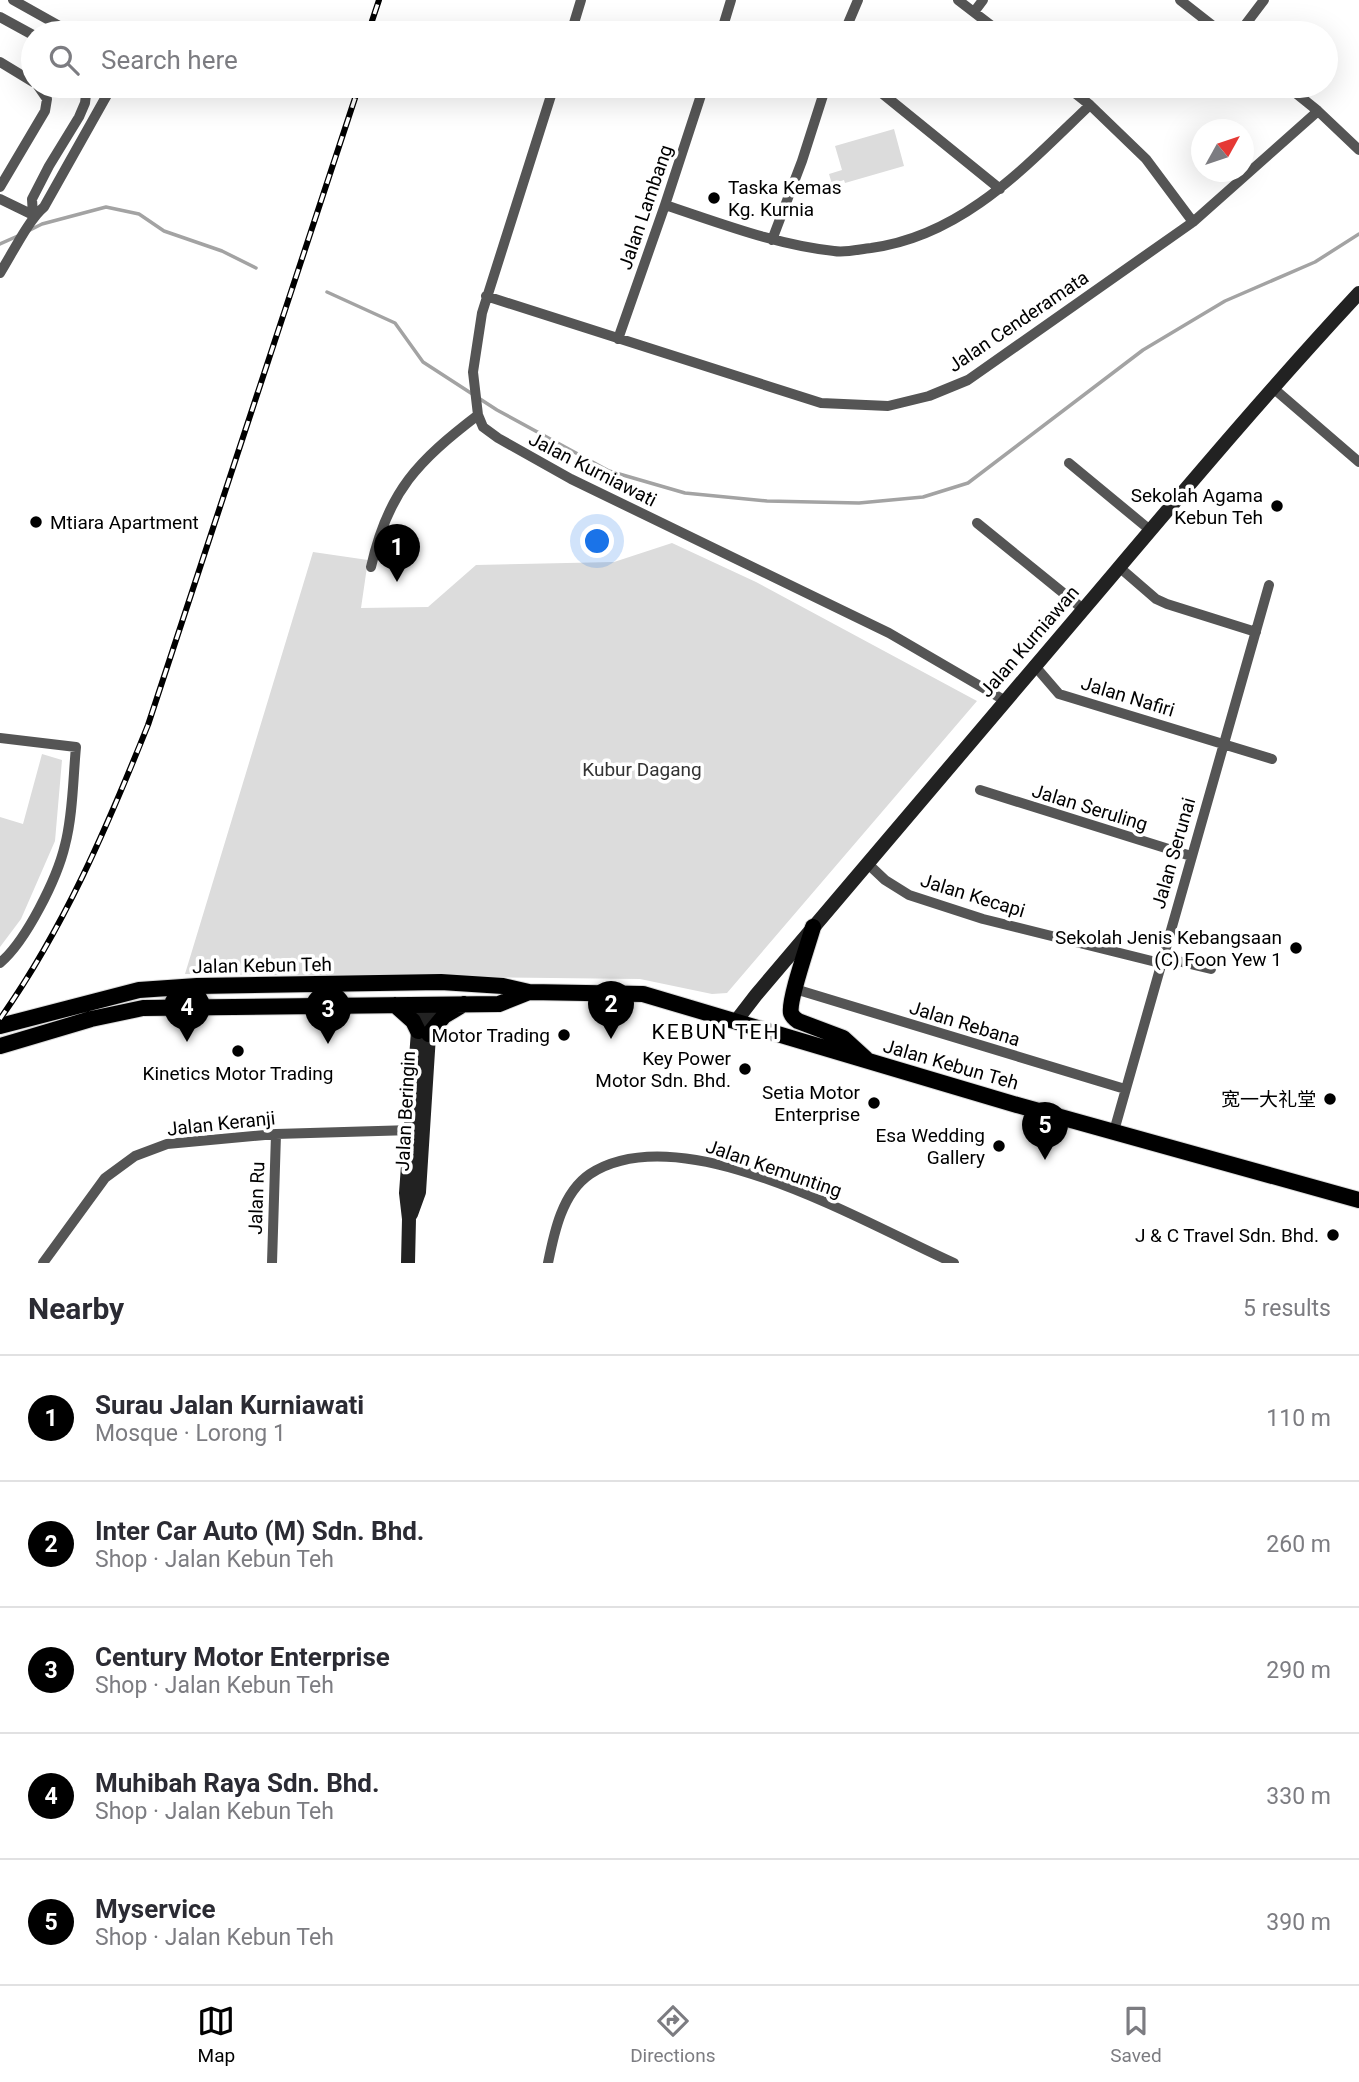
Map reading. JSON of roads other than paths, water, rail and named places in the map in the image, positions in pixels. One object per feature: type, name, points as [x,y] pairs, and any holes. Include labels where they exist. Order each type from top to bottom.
[{"type":"main road","points":[[813,927],[795,989],[790,1011],[792,1016],[798,1021],[850,1042],[868,1061]]},
{"type":"main road","points":[[372,985],[425,1002],[435,990],[456,983]]},
{"type":"main road","name":"Jalan Kebun Teh","points":[[0,1026],[139,990],[197,986],[456,983],[503,986],[529,992],[643,994],[868,1061],[1359,1200]]},
{"type":"main road","name":"Jalan Kebun Teh","points":[[0,1046],[91,1019],[143,1008],[394,1005],[425,1002],[499,1004],[529,992]]},
{"type":"main road","points":[[394,1005],[407,1014],[423,1033],[466,1003]]},
{"type":"street","points":[[13,0],[51,21]]},
{"type":"street","points":[[574,21],[581,0]]},
{"type":"street","points":[[725,21],[731,0]]},
{"type":"street","points":[[849,21],[858,0]]},
{"type":"street","points":[[958,0],[986,21]]},
{"type":"street","points":[[974,12],[983,0]]},
{"type":"street","points":[[1180,0],[1207,21]]},
{"type":"street","points":[[1248,21],[1264,0]]},
{"type":"street","points":[[0,17],[21,28]]},
{"type":"street","points":[[0,62],[21,75]]},
{"type":"street","points":[[0,187],[45,111],[46,98]]},
{"type":"street","points":[[0,273],[24,235],[33,215],[32,199],[79,117],[86,98]]},
{"type":"street","points":[[33,215],[44,207],[105,98]]},
{"type":"street","points":[[371,567],[379,533],[402,486],[438,445],[477,411],[474,372],[486,296],[550,98]]},
{"type":"street","name":"Jalan Lambang","points":[[618,339],[700,98]]},
{"type":"street","points":[[772,240],[823,98]]},
{"type":"street","points":[[888,98],[1000,189]]},
{"type":"street","points":[[1081,98],[1146,159],[1194,222]]},
{"type":"street","points":[[1302,98],[1359,150]]},
{"type":"street","points":[[665,205],[772,240],[837,252],[890,245],[950,223],[1000,189],[1090,105]]},
{"type":"street","name":"Jalan Cenderamata","points":[[486,296],[821,403],[888,406],[929,397],[968,380],[1194,222],[1318,111]]},
{"type":"street","points":[[0,199],[33,215]]},
{"type":"street","name":"Jalan Kurniawan","points":[[736,1021],[1034,665],[1272,387],[1359,293]]},
{"type":"street","points":[[1272,387],[1359,461]]},
{"type":"street","name":"Jalan Kurniawati","points":[[477,411],[483,427],[536,461],[889,633],[1004,701]]},
{"type":"street","points":[[1069,463],[1150,530]]},
{"type":"street","points":[[977,523],[1083,610]]},
{"type":"street","points":[[1119,567],[1156,599],[1256,632]]},
{"type":"street","name":"Jalan Serunai","points":[[1114,1130],[1269,585]]},
{"type":"street","name":"Jalan Nafiri","points":[[1034,665],[1059,694],[1272,759]]},
{"type":"street","points":[[0,738],[76,747],[65,845],[29,927],[19,944],[0,963]]},
{"type":"street","name":"Jalan Seruling","points":[[979,790],[1191,856]]},
{"type":"street","name":"Jalan Kecapi","points":[[867,863],[885,880],[909,895],[983,919],[1211,969]]},
{"type":"street","name":"Jalan Rebana","points":[[795,989],[1125,1089]]},
{"type":"street","name":"Jalan Beringin","points":[[410,1219],[419,1192],[425,1002]]},
{"type":"street","name":"Jalan Beringin","points":[[408,1263],[410,1219],[406,1193],[423,1033]]},
{"type":"street","name":"Jalan Keranji","points":[[43,1263],[105,1178],[135,1156],[167,1144],[276,1134],[412,1130]]},
{"type":"street","name":"Jalan Ru","points":[[272,1263],[276,1134]]},
{"type":"street","name":"Jalan Kemunting","points":[[548,1263],[555,1227],[573,1193],[589,1175],[632,1158],[655,1156],[713,1162],[818,1198],[934,1259],[954,1263]]},
{"type":"waterway","points":[[30,230],[42,224],[106,207],[139,214],[164,231],[222,251],[256,268]]},
{"type":"waterway","points":[[327,292],[395,323],[423,362],[497,410],[609,471],[685,493],[767,501],[859,503],[923,497],[968,483],[1143,350],[1225,301],[1315,262],[1359,234]]},
{"type":"waterway","points":[[0,244],[20,235]]},
{"type":"railway","points":[[372,21],[379,0]]},
{"type":"railway","points":[[0,1019],[44,949],[83,876],[148,725],[355,98]]},
{"type":"place","name":"Taska Kemas Kg. Kurnia","points":[[714,198]]},
{"type":"place","name":"Sekolah Agama Kebun Teh","points":[[1277,506]]},
{"type":"place","name":"Mtiara Apartment","points":[[36,522]]},
{"type":"place","name":"Surau Jalan Kurniawati","points":[[397,582]]},
{"type":"place","name":"Sekolah Jenis Kebangsaan (C) Foon Yew 1","points":[[1296,948]]},
{"type":"place","name":"Motor Trading","points":[[564,1035]]},
{"type":"place","name":"Inter Car Auto (M) Sdn. Bhd.","points":[[611,1039]]},
{"type":"place","name":"Muhibah Raya Sdn. Bhd.","points":[[187,1042]]},
{"type":"place","name":"Century Motor Enterprise","points":[[328,1044]]},
{"type":"place","name":"Kinetics Motor Trading","points":[[238,1051]]},
{"type":"place","name":"Key Power Motor Sdn. Bhd.","points":[[745,1069]]},
{"type":"place","name":"宽一大礼堂","points":[[1330,1099]]},
{"type":"place","name":"Setia Motor Enterprise","points":[[874,1103]]},
{"type":"place","name":"Esa Wedding Gallery","points":[[999,1146]]},
{"type":"place","name":"Myservice","points":[[1045,1160]]},
{"type":"place","name":"J & C Travel Sdn. Bhd.","points":[[1333,1235]]},
{"type":"district","name":"KEBUN TEH","points":[[716,1032]]},
{"type":"park label","name":"Kubur Dagang","points":[[642,769]]}]
